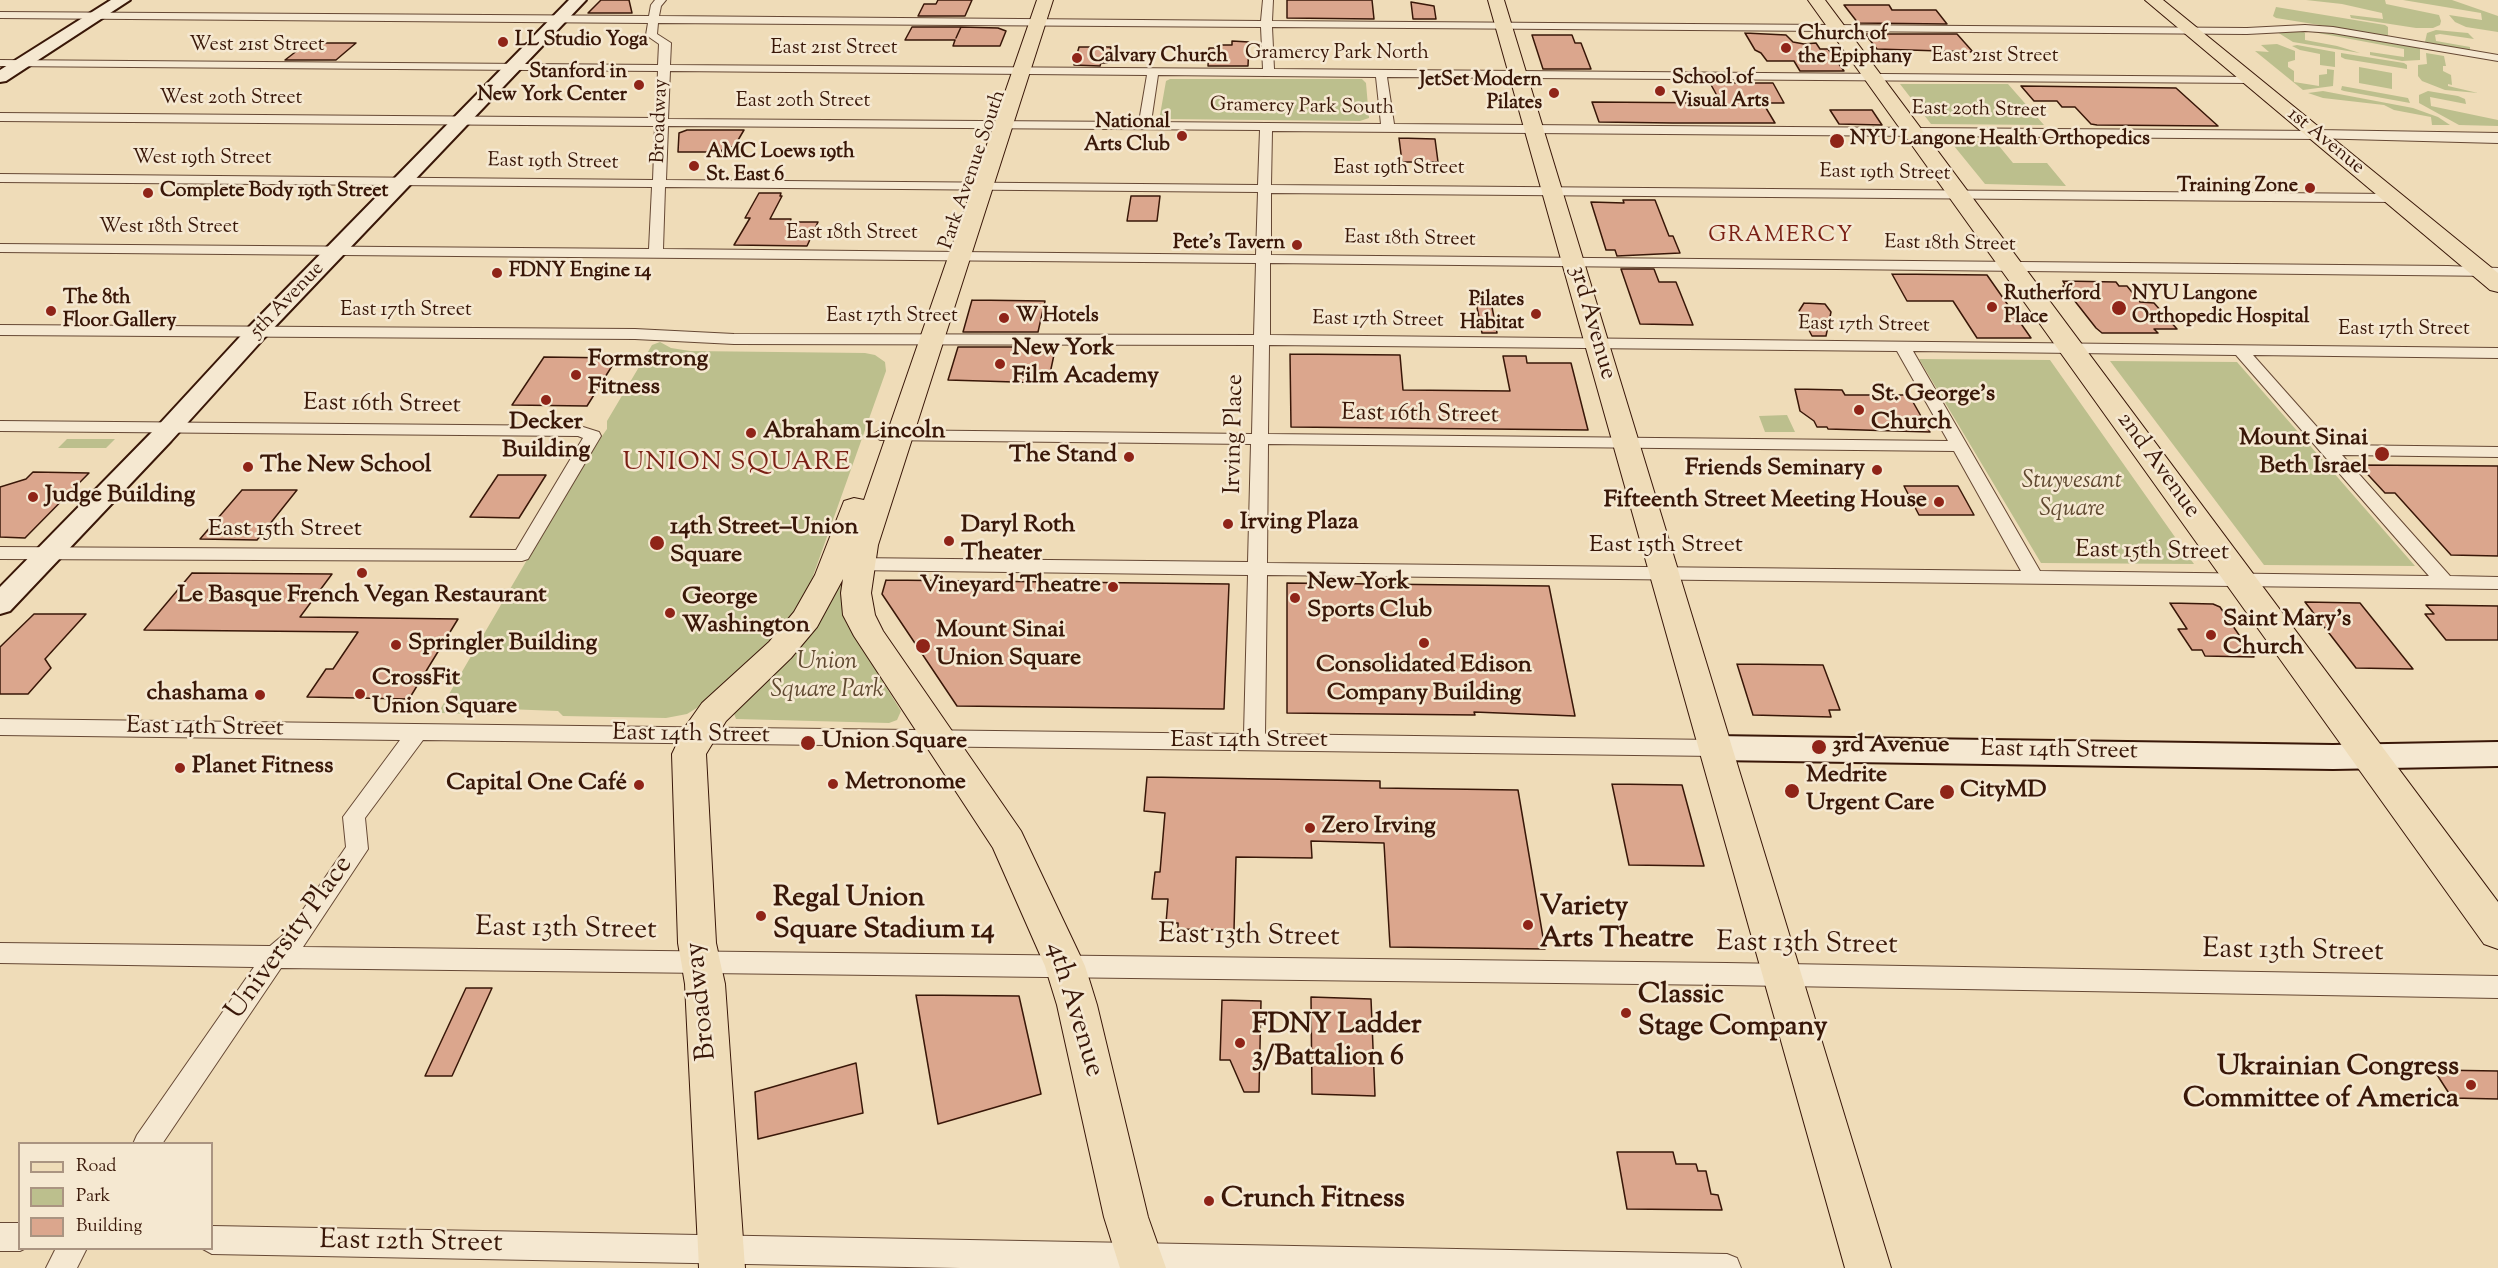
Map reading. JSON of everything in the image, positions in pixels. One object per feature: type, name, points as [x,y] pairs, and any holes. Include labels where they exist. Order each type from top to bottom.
[{"type":"main road","points":[[0,77],[122,0]]},
{"type":"main road","name":"5th Avenue","points":[[0,604],[170,428],[257,332],[339,250],[578,0]]},
{"type":"main road","name":"Park Avenue South","points":[[1031,22],[1032,0]]},
{"type":"main road","name":"Park Avenue South","points":[[847,564],[1031,22],[1044,0]]},
{"type":"main road","name":"3rd Avenue","points":[[1496,0],[1868,1268]]},
{"type":"main road","name":"2nd Avenue","points":[[1816,0],[2498,932]]},
{"type":"main road","name":"1st Avenue","points":[[2153,0],[2393,198],[2493,276]]},
{"type":"main road","name":"Broadway","points":[[721,1259],[705,984],[697,943],[689,754],[697,736],[714,712],[780,650],[847,564]]},
{"type":"main road","name":"4th Avenue","points":[[847,564],[862,622],[1008,841],[1065,966],[1077,1005],[1126,1217],[1141,1263]]},
{"type":"main road","name":"East 14th Street","points":[[1715,748],[2369,756],[2498,754]]},
{"type":"street","points":[[654,19],[656,5],[661,0]]},
{"type":"street","points":[[1268,0],[1269,73]]},
{"type":"street","points":[[0,15],[2191,30],[2320,28],[2498,58]]},
{"type":"street","name":"Broadway","points":[[654,19],[652,37],[665,43],[657,183],[656,254]]},
{"type":"street","name":"West 21st Street","points":[[0,63],[514,67]]},
{"type":"street","name":"East 21st Street","points":[[514,67],[1153,72]]},
{"type":"street","points":[[1144,126],[1153,72]]},
{"type":"street","name":"Gramercy Park North","points":[[1153,72],[1450,74]]},
{"type":"street","points":[[1381,74],[1388,128]]},
{"type":"street","name":"East 21st Street","points":[[1450,74],[2251,80]]},
{"type":"street","name":"West 20th Street","points":[[0,117],[462,121]]},
{"type":"street","name":"East 20th Street","points":[[462,121],[1144,126]]},
{"type":"street","name":"Gramercy Park South","points":[[1144,126],[1460,129]]},
{"type":"street","name":"Irving Place","points":[[1254,742],[1266,127]]},
{"type":"street","name":"East 20th Street","points":[[1460,129],[1912,131],[2498,138]]},
{"type":"street","name":"West 19th Street","points":[[0,178],[404,181]]},
{"type":"street","name":"East 19th Street","points":[[404,181],[2393,198]]},
{"type":"street","name":"West 18th Street","points":[[0,248],[339,250]]},
{"type":"street","name":"East 18th Street","points":[[339,250],[2010,265],[2493,276]]},
{"type":"street","name":"East 17th Street","points":[[0,330],[635,334],[734,339],[1261,340],[2498,353]]},
{"type":"street","points":[[1903,348],[2034,577]]},
{"type":"street","points":[[2240,350],[2445,582]]},
{"type":"street","name":"East 16th Street","points":[[0,426],[580,431],[593,436],[522,555]]},
{"type":"street","name":"East 16th Street","points":[[890,435],[1959,446]]},
{"type":"street","points":[[2329,450],[2498,452]]},
{"type":"street","name":"East 15th Street","points":[[0,553],[502,558],[522,555]]},
{"type":"street","name":"East 15th Street","points":[[847,564],[2498,583]]},
{"type":"street","name":"East 14th Street","points":[[0,727],[1715,748]]},
{"type":"street","name":"University Place","points":[[147,1142],[275,957],[297,937],[357,849],[354,818],[385,773],[418,732]]},
{"type":"street","name":"East 13th Street","points":[[0,953],[1782,975],[2498,987]]},
{"type":"street","points":[[0,1237],[18,1237]]},
{"type":"street","name":"East 12th Street","points":[[213,1240],[721,1259],[1727,1268]]},
{"type":"street","points":[[60,1268],[72,1250]]},
{"type":"green space","points":[[2306,0],[2385,0],[2386,4],[2439,15],[2441,21],[2440,25],[2433,28],[2416,28],[2351,18],[2350,15],[2383,19],[2382,13],[2342,4]]},
{"type":"green space","points":[[2403,0],[2452,0],[2498,16],[2498,32],[2466,27],[2455,22],[2449,15],[2482,20],[2481,13]]},
{"type":"green space","points":[[2276,7],[2385,25],[2388,27],[2388,36],[2276,18],[2273,16]]},
{"type":"green space","points":[[2299,29],[2305,33],[2305,40],[2360,53],[2293,42],[2277,32]]},
{"type":"green space","points":[[2302,30],[2318,30],[2420,47],[2420,60],[2402,61],[2370,55],[2370,52],[2404,57],[2404,49]]},
{"type":"green space","points":[[2436,30],[2468,33],[2474,39],[2435,35],[2436,41],[2470,47],[2470,51],[2425,42],[2427,33]]},
{"type":"green space","points":[[2277,44],[2295,51],[2295,60],[2288,62],[2288,67],[2294,71],[2294,82],[2319,86],[2319,75],[2327,74],[2327,69],[2334,70],[2333,86],[2303,90],[2255,51],[2269,52],[2261,45]]},
{"type":"green space","points":[[2292,46],[2335,52],[2335,67],[2320,65],[2320,54]]},
{"type":"green space","points":[[2341,53],[2404,63],[2407,69],[2345,59],[2341,57]]},
{"type":"green space","points":[[2426,53],[2444,56],[2446,66],[2443,66],[2443,71],[2451,75],[2452,85],[2448,84],[2448,86],[2478,93],[2445,90],[2422,81],[2418,76],[2418,65],[2427,64]]},
{"type":"green space","points":[[2359,67],[2392,73],[2392,89],[2359,83]]},
{"type":"green space","points":[[1170,79],[1362,79],[1366,83],[1369,118],[1360,121],[1165,119],[1160,115],[1166,81]]},
{"type":"green space","points":[[1900,84],[2008,84],[2044,125],[1931,124]]},
{"type":"green space","points":[[2342,86],[2408,98],[2410,103],[2344,91],[2341,90]]},
{"type":"green space","points":[[2323,91],[2413,108],[2438,117],[2450,125],[2432,125],[2431,117],[2394,110],[2384,105],[2323,98],[2308,93]]},
{"type":"green space","points":[[2428,91],[2458,96],[2465,99],[2466,104],[2430,97],[2431,106],[2498,120],[2498,126],[2459,125],[2419,103],[2419,95]]},
{"type":"green space","points":[[1950,141],[1995,141],[2013,163],[2047,163],[2066,186],[1985,184]]},
{"type":"green space","name":"Union Square Park","points":[[660,342],[671,348],[690,351],[865,353],[875,355],[885,362],[886,371],[808,590],[798,607],[773,637],[700,706],[687,714],[666,718],[563,716],[558,711],[506,709],[495,715],[442,713],[441,708],[585,460],[607,429],[607,421],[652,345]]},
{"type":"green space","name":"Stuyvesant Square","points":[[1919,359],[2050,360],[2194,564],[2041,563]]},
{"type":"green space","name":"Stuyvesant Square","points":[[2110,361],[2237,362],[2415,566],[2264,565]]},
{"type":"green space","points":[[1787,415],[1795,432],[1765,432],[1759,416]]},
{"type":"green space","points":[[67,439],[115,439],[106,448],[58,448]]},
{"type":"green space","name":"Union Square Park","points":[[841,581],[845,621],[901,711],[897,720],[889,723],[736,719],[733,711]]},
{"type":"building","points":[[601,0],[629,0],[632,13],[588,13]]},
{"type":"building","points":[[938,0],[972,0],[965,16],[918,16],[924,4],[936,4]]},
{"type":"building","points":[[1287,0],[1372,0],[1374,19],[1287,18]]},
{"type":"building","points":[[1411,2],[1434,6],[1436,19],[1413,19]]},
{"type":"building","points":[[1844,5],[1889,5],[1892,10],[1936,10],[1947,24],[1858,23]]},
{"type":"building","points":[[912,27],[998,28],[1006,31],[1000,46],[953,46],[955,40],[905,40]]},
{"type":"building","points":[[1745,33],[1786,35],[1793,42],[1816,43],[1820,49],[1828,49],[1844,71],[1800,71],[1794,61],[1767,61],[1761,53],[1755,50]]},
{"type":"building","points":[[1865,34],[1957,34],[1973,52],[1877,49]]},
{"type":"building","points":[[1532,35],[1572,35],[1575,43],[1581,43],[1591,69],[1543,69]]},
{"type":"building","points":[[1232,41],[1249,42],[1248,66],[1208,66],[1209,48],[1216,48],[1216,45],[1232,45]]},
{"type":"building","points":[[307,43],[356,43],[336,60],[285,60]]},
{"type":"building","points":[[1079,47],[1111,47],[1107,63],[1101,63],[1100,66],[1074,65]]},
{"type":"building","points":[[1710,83],[1773,83],[1784,103],[1763,103],[1775,123],[1673,123],[1599,122],[1592,102],[1721,103]]},
{"type":"building","points":[[2021,86],[2176,88],[2218,126],[2091,124],[2075,107],[2062,107],[2057,101],[2034,101]]},
{"type":"building","points":[[1830,110],[1872,110],[1882,125],[1839,124]]},
{"type":"building","points":[[687,130],[744,130],[734,147],[724,147],[721,152],[678,152],[679,133]]},
{"type":"building","points":[[1399,138],[1435,139],[1438,162],[1402,162]]},
{"type":"building","points":[[759,193],[781,193],[780,196],[782,196],[770,219],[818,222],[807,246],[734,245],[750,218],[745,218]]},
{"type":"building","points":[[1131,196],[1160,196],[1157,221],[1127,221]]},
{"type":"building","points":[[1623,200],[1655,200],[1669,236],[1673,236],[1680,253],[1617,256],[1615,250],[1606,250],[1591,202],[1624,203]]},
{"type":"building","points":[[1621,269],[1654,269],[1659,282],[1676,282],[1693,325],[1640,324]]},
{"type":"building","name":"Rutherford Place","points":[[1892,274],[1987,275],[2031,338],[1977,338],[1953,301],[1907,301]]},
{"type":"building","name":"NYU Langone Orthopedic Hospital","points":[[2063,281],[2116,282],[2119,286],[2127,286],[2140,302],[2154,303],[2177,329],[2154,329],[2158,333],[2102,333],[2063,286],[2066,286]]},
{"type":"building","name":"W Hotels","points":[[972,300],[1045,301],[1038,332],[963,332]]},
{"type":"building","points":[[1476,302],[1491,302],[1497,333],[1482,333]]},
{"type":"building","points":[[1804,303],[1825,304],[1831,312],[1826,336],[1812,336],[1799,311]]},
{"type":"building","points":[[958,347],[1035,347],[1034,350],[1055,350],[1048,383],[948,380]]},
{"type":"building","points":[[1290,354],[1400,355],[1403,390],[1510,391],[1503,356],[1526,356],[1527,363],[1571,363],[1588,430],[1291,427]]},
{"type":"building","points":[[544,357],[617,358],[587,406],[512,405]]},
{"type":"building","name":"St. George's Church","points":[[1795,389],[1842,390],[1845,395],[1909,395],[1930,432],[1817,427],[1814,421],[1800,411]]},
{"type":"building","points":[[2359,465],[2498,466],[2498,556],[2451,555],[2395,493],[2385,493]]},
{"type":"building","name":"Judge Building","points":[[33,472],[89,473],[25,538],[0,537],[0,487],[26,479]]},
{"type":"building","points":[[498,475],[546,475],[519,518],[470,517]]},
{"type":"building","name":"Fifteenth Street Meeting House","points":[[1904,486],[1958,486],[1974,515],[1919,515]]},
{"type":"building","points":[[242,490],[297,490],[257,540],[200,539]]},
{"type":"building","points":[[192,573],[332,574],[300,617],[458,619],[409,699],[307,697],[326,669],[333,669],[358,632],[144,630]]},
{"type":"building","points":[[886,580],[1229,584],[1224,709],[957,706],[882,594]]},
{"type":"building","name":"Consolidated Edison Company Building","points":[[1287,583],[1549,586],[1575,716],[1474,712],[1475,715],[1287,713]]},
{"type":"building","points":[[2305,602],[2360,603],[2413,669],[2356,668]]},
{"type":"building","name":"Saint Mary's Church","points":[[2170,603],[2213,604],[2220,607],[2254,657],[2205,656],[2202,650],[2192,650],[2178,629],[2187,629]]},
{"type":"building","points":[[2426,605],[2498,606],[2498,640],[2446,640],[2425,614],[2434,614]]},
{"type":"building","points":[[34,614],[86,614],[45,659],[51,668],[28,694],[0,694],[0,647]]},
{"type":"building","points":[[1737,664],[1823,665],[1840,710],[1829,710],[1831,717],[1753,715]]},
{"type":"building","points":[[1147,777],[1380,781],[1380,788],[1518,790],[1545,949],[1390,947],[1384,843],[1311,841],[1312,858],[1236,857],[1234,930],[1178,929],[1178,923],[1166,923],[1168,899],[1152,899],[1155,872],[1160,872],[1165,813],[1144,811]]},
{"type":"building","points":[[1612,784],[1682,785],[1704,866],[1629,865]]},
{"type":"building","points":[[466,988],[492,988],[452,1076],[425,1076]]},
{"type":"building","points":[[916,995],[1019,996],[1041,1094],[938,1124]]},
{"type":"building","points":[[1311,997],[1371,999],[1375,1096],[1312,1094]]},
{"type":"building","name":"FDNY Ladder 3/Battalion 6","points":[[1222,1000],[1261,1001],[1259,1092],[1244,1092],[1230,1060],[1220,1060]]},
{"type":"building","points":[[856,1063],[863,1113],[758,1139],[755,1092]]},
{"type":"building","name":"Ukrainian Congress Committee of America","points":[[2434,1070],[2498,1071],[2498,1099],[2452,1098]]},
{"type":"building","points":[[1617,1152],[1673,1152],[1676,1164],[1696,1164],[1698,1171],[1706,1171],[1711,1194],[1718,1195],[1722,1210],[1627,1209]]},
{"type":"place","name":"LL Studio Yoga","points":[[503,42]]},
{"type":"place","name":"Church of the Epiphany","points":[[1786,48]]},
{"type":"place","name":"Calvary Church","points":[[1077,58]]},
{"type":"place","name":"Stanford in New York Center","points":[[639,85]]},
{"type":"place","name":"School of Visual Arts","points":[[1660,91]]},
{"type":"place","name":"JetSet Modern Pilates","points":[[1554,93]]},
{"type":"place","name":"National Arts Club","points":[[1182,136]]},
{"type":"place","name":"NYU Langone Health Orthopedics","points":[[1837,141]]},
{"type":"place","name":"AMC Loews 19th St. East 6","points":[[694,166]]},
{"type":"place","name":"Training Zone","points":[[2310,188]]},
{"type":"place","name":"Complete Body 19th Street","points":[[148,193]]},
{"type":"place","name":"Pete's Tavern","points":[[1297,245]]},
{"type":"place","name":"FDNY Engine 14","points":[[497,273]]},
{"type":"place","name":"Rutherford Place","points":[[1992,307]]},
{"type":"place","name":"NYU Langone Orthopedic Hospital","points":[[2119,308]]},
{"type":"place","name":"The 8th Floor Gallery","points":[[51,311]]},
{"type":"place","name":"Pilates Habitat","points":[[1536,314]]},
{"type":"place","name":"W Hotels","points":[[1004,318]]},
{"type":"place","name":"New York Film Academy","points":[[1000,364]]},
{"type":"place","name":"Formstrong Fitness","points":[[576,375]]},
{"type":"place","name":"Decker Building","points":[[546,400]]},
{"type":"place","name":"St. George's Church","points":[[1859,410]]},
{"type":"place","name":"Abraham Lincoln","points":[[751,433]]},
{"type":"place","name":"Mount Sinai Beth Israel","points":[[2382,454]]},
{"type":"place","name":"The Stand","points":[[1129,457]]},
{"type":"place","name":"The New School","points":[[248,467]]},
{"type":"place","name":"Friends Seminary","points":[[1877,470]]},
{"type":"place","name":"Judge Building","points":[[33,497]]},
{"type":"place","name":"Fifteenth Street Meeting House","points":[[1939,502]]},
{"type":"place","name":"Irving Plaza","points":[[1228,524]]},
{"type":"place","name":"Daryl Roth Theater","points":[[949,541]]},
{"type":"place","name":"14th Street–Union Square","points":[[657,543]]},
{"type":"place","name":"Le Basque French Vegan Restaurant","points":[[362,573]]},
{"type":"place","name":"Vineyard Theatre","points":[[1113,587]]},
{"type":"place","name":"New York Sports Club","points":[[1295,598]]},
{"type":"place","name":"George Washington","points":[[670,613]]},
{"type":"place","name":"Saint Mary's Church","points":[[2211,635]]},
{"type":"place","name":"Consolidated Edison Company Building","points":[[1424,643]]},
{"type":"place","name":"Springler Building","points":[[396,645]]},
{"type":"place","name":"Mount Sinai Union Square","points":[[923,646]]},
{"type":"place","name":"CrossFit Union Square","points":[[360,694]]},
{"type":"place","name":"chashama","points":[[260,695]]},
{"type":"place","name":"Union Square","points":[[808,743]]},
{"type":"place","name":"3rd Avenue","points":[[1819,747]]},
{"type":"place","name":"Planet Fitness","points":[[180,768]]},
{"type":"place","name":"Metronome","points":[[833,784]]},
{"type":"place","name":"Capital One Café","points":[[639,785]]},
{"type":"place","name":"Medrite Urgent Care","points":[[1792,791]]},
{"type":"place","name":"CityMD","points":[[1947,792]]},
{"type":"place","name":"Zero Irving","points":[[1310,828]]},
{"type":"place","name":"Regal Union Square Stadium 14","points":[[761,916]]},
{"type":"place","name":"Variety Arts Theatre","points":[[1528,925]]},
{"type":"place","name":"Classic Stage Company","points":[[1626,1013]]},
{"type":"place","name":"FDNY Ladder 3/Battalion 6","points":[[1240,1043]]},
{"type":"place","name":"Ukrainian Congress Committee of America","points":[[2471,1085]]},
{"type":"place","name":"Crunch Fitness","points":[[1209,1201]]},
{"type":"district","name":"GRAMERCY","points":[[1781,237]]},
{"type":"district","name":"UNION SQUARE","points":[[737,465]]}]
